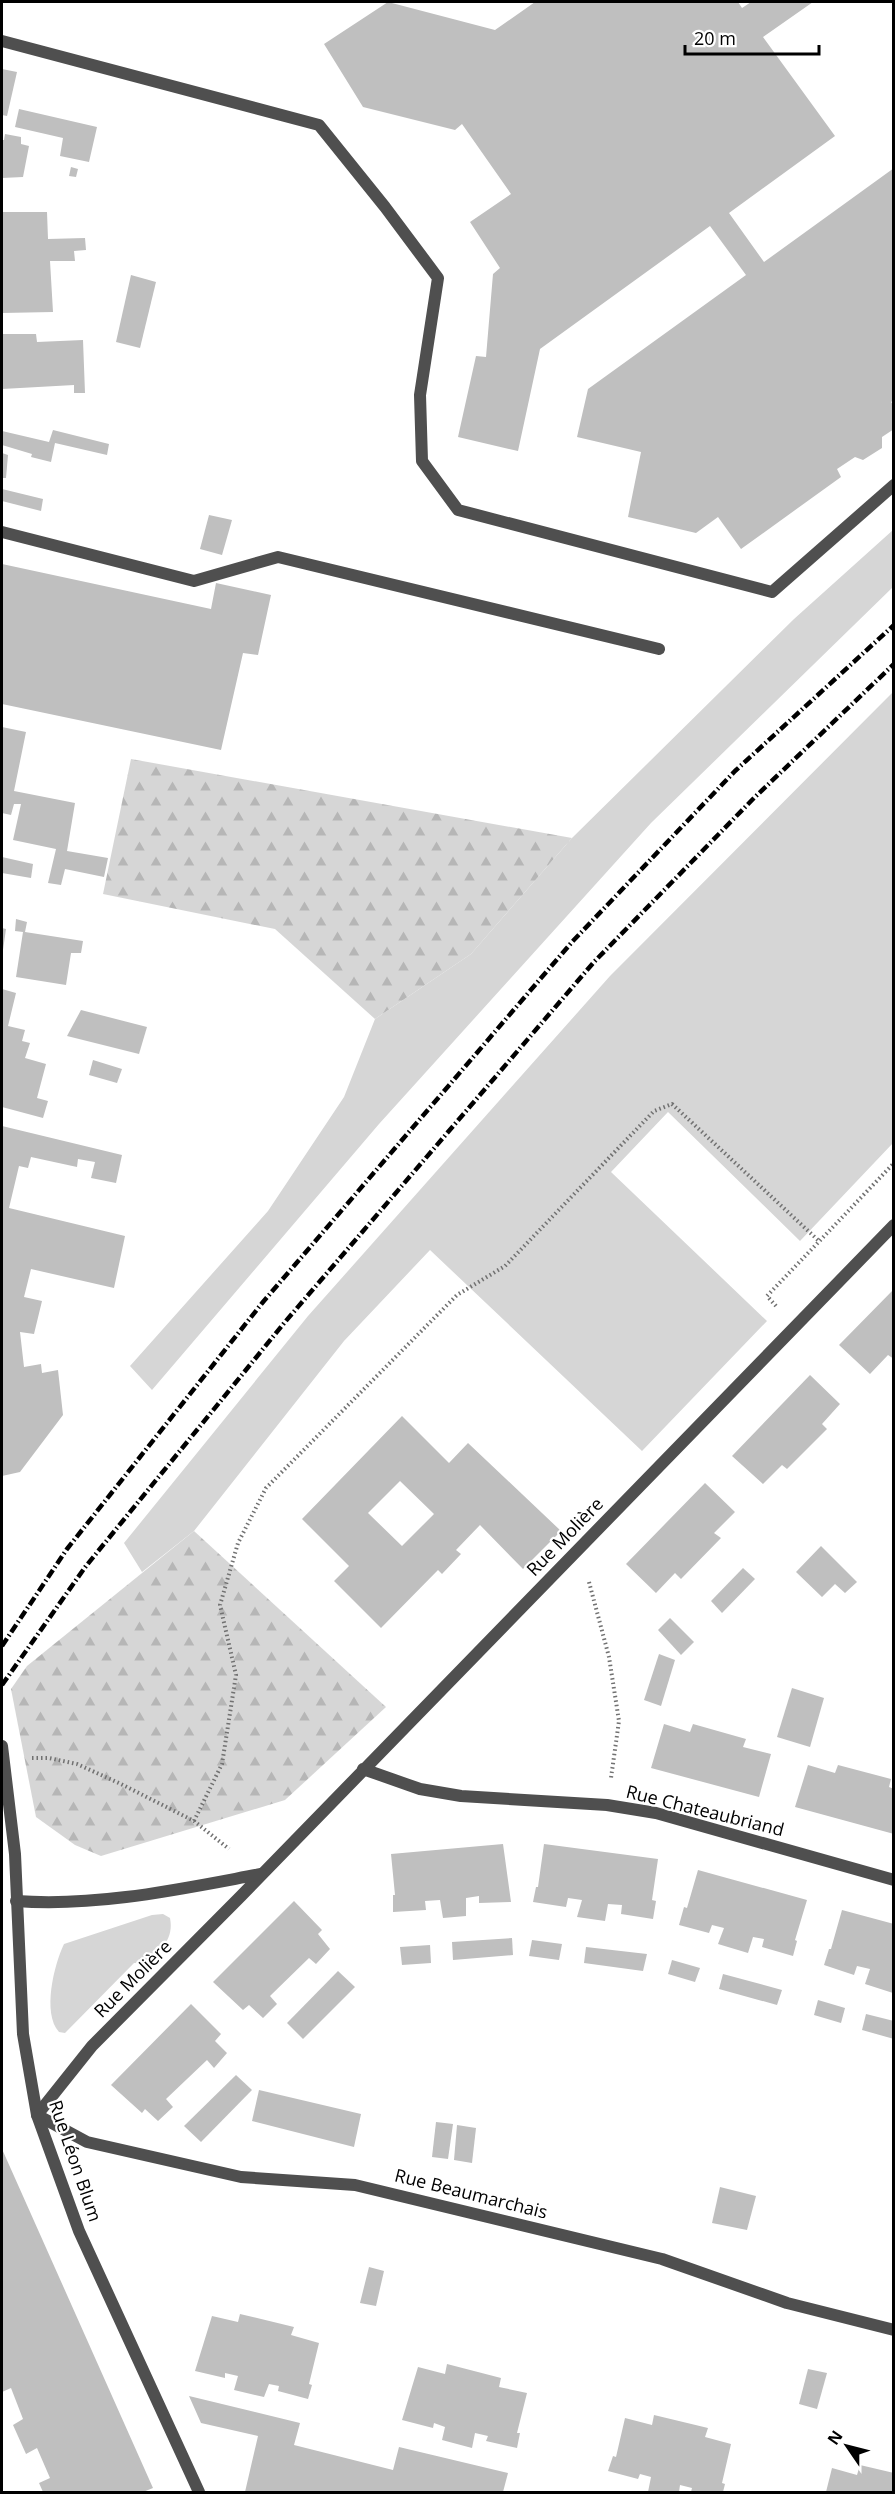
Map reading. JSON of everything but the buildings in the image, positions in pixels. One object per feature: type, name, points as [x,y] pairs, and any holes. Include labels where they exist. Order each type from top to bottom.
[{"type":"street","points":[[2,41],[319,125],[438,278],[420,395],[422,461],[458,510],[772,592],[894,485]]},
{"type":"street","points":[[2,532],[194,581],[278,558],[659,650]]},
{"type":"street","name":"Rue Molière","points":[[37,2115],[92,2046],[894,1224]]},
{"type":"street","name":"Rue Léon Blum","points":[[3,1752],[15,1854],[23,2034],[37,2115],[79,2232],[199,2493]]},
{"type":"street","name":"Rue Chateaubriand","points":[[363,1769],[420,1789],[461,1796],[607,1805],[656,1814],[894,1880]]},
{"type":"street","points":[[16,1901],[54,1904],[97,1900],[166,1891],[261,1874]]},
{"type":"street","name":"Rue Beaumarchais","points":[[37,2115],[87,2142],[241,2177],[355,2185],[662,2259],[787,2303],[894,2331]]},
{"type":"path","points":[[3,1752],[77,1764],[194,1821],[222,1764],[236,1675],[220,1605],[238,1543],[266,1488],[457,1295],[505,1266],[654,1111],[672,1104],[819,1241]]},
{"type":"path","points":[[795,1326],[767,1296],[894,1163]]},
{"type":"path","points":[[579,1548],[609,1657],[619,1721],[607,1805]]},
{"type":"green space","points":[[893,530],[893,587],[651,823],[379,1124],[152,1390],[130,1366],[268,1211],[344,1097],[375,1019],[471,954],[572,838],[794,619]]},
{"type":"green space","points":[[893,692],[893,1143],[800,1241],[668,1112],[611,1172],[767,1321],[642,1451],[430,1250],[344,1341],[194,1531],[142,1572],[124,1543],[308,1316],[610,976]]},
{"type":"green space","points":[[131,759],[572,838],[471,954],[375,1019],[275,929],[103,894]]},
{"type":"green space","points":[[194,1531],[386,1707],[285,1800],[101,1856],[75,1845],[36,1817],[11,1689],[27,1666]]},
{"type":"green space","points":[[163,1914],[170,1918],[171,1925],[169,1937],[158,1953],[149,1963],[134,1963],[65,2033],[59,2032],[54,2024],[50,2001],[54,1976],[64,1944],[152,1915]]},
{"type":"railway","points":[[2,1646],[67,1549],[263,1302],[572,942],[735,771],[894,625]]},
{"type":"railway","points":[[2,1685],[86,1566],[285,1322],[594,962],[754,798],[894,664]]}]
